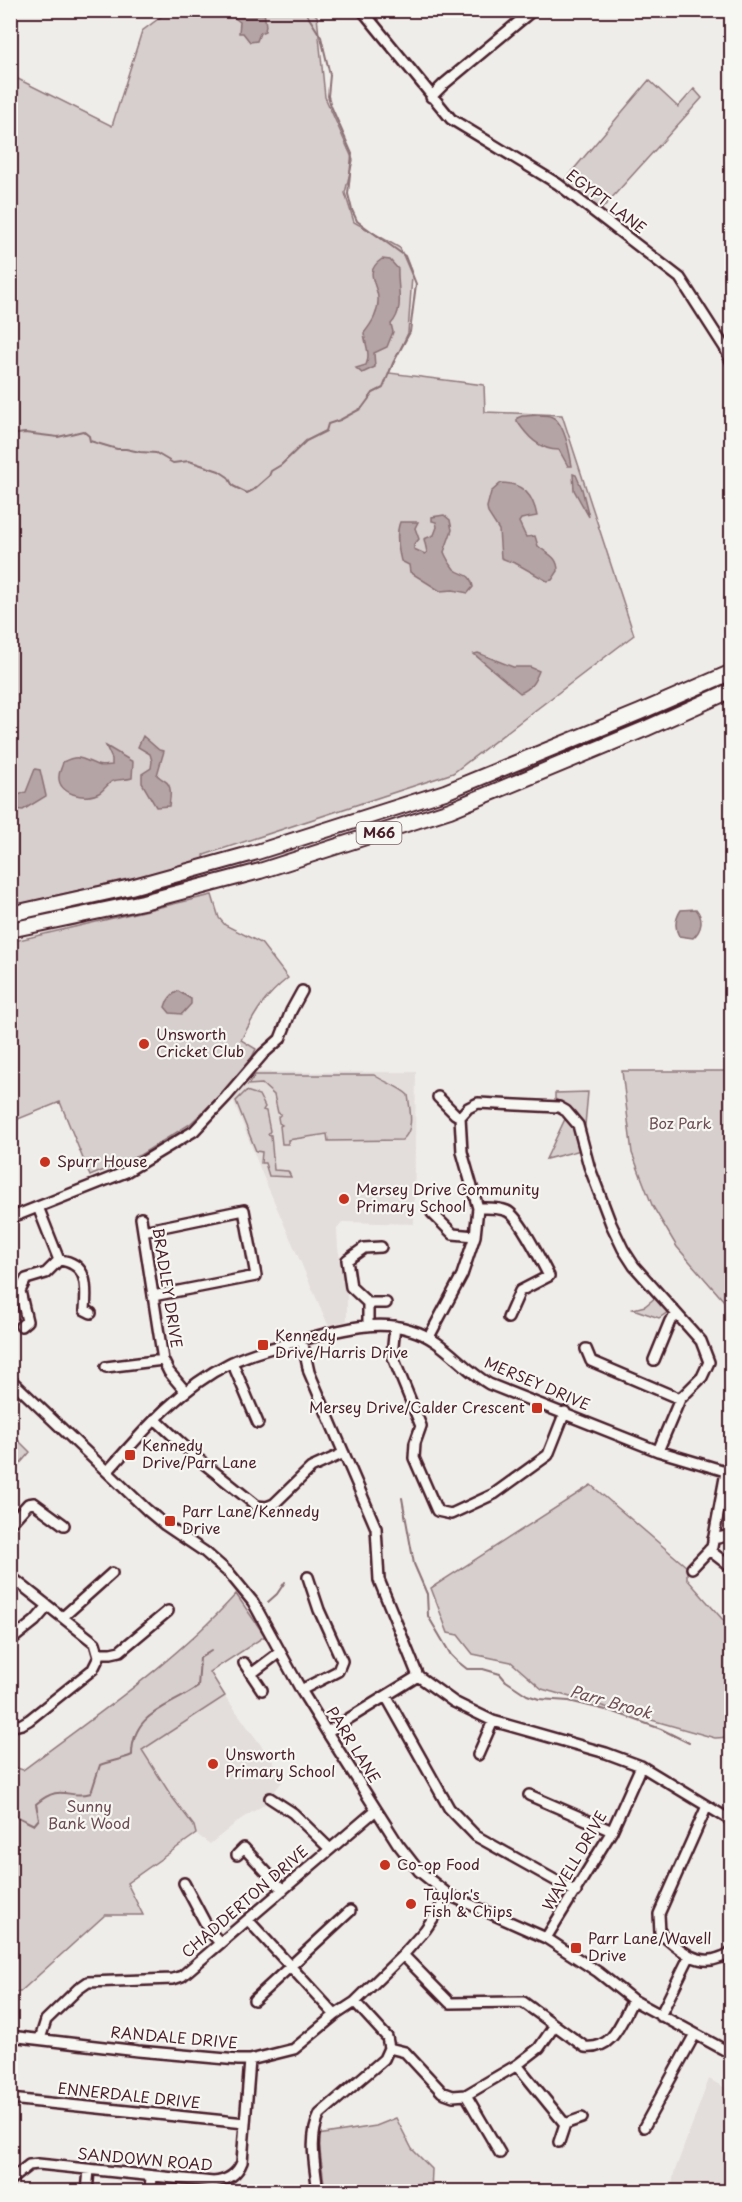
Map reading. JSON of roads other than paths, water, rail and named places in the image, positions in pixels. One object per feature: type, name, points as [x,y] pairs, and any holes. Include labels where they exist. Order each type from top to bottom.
[{"type":"highway","name":"M66","points":[[10,914],[131,887],[257,852],[445,792],[732,671]]},
{"type":"highway","name":"M66","points":[[10,930],[143,902],[260,871],[450,810],[645,729],[732,690]]},
{"type":"street","name":"EGYPT LANE","points":[[362,10],[451,119],[558,184],[680,278],[725,348],[732,363]]},
{"type":"street","points":[[431,97],[532,10]]},
{"type":"street","points":[[10,1218],[126,1172],[194,1131],[263,1054],[280,1039],[291,1011],[303,991]]},
{"type":"street","points":[[438,1097],[460,1117]]},
{"type":"street","points":[[429,1337],[462,1275],[475,1236],[478,1208],[462,1152],[460,1117],[468,1108],[478,1103],[560,1107],[578,1125],[589,1167],[610,1224],[623,1248],[634,1266],[701,1341],[708,1362],[702,1377],[680,1399],[658,1451]]},
{"type":"street","points":[[38,1207],[59,1260]]},
{"type":"street","points":[[478,1208],[508,1211],[516,1219],[549,1276],[520,1291],[508,1318]]},
{"type":"street","points":[[143,1231],[244,1210],[256,1276],[153,1296]]},
{"type":"street","points":[[432,1213],[453,1234],[475,1236]]},
{"type":"street","name":"BRADLEY DRIVE","points":[[141,1218],[163,1360],[169,1372],[185,1391]]},
{"type":"street","points":[[381,1247],[364,1248],[346,1260],[351,1287],[368,1303],[386,1302]]},
{"type":"street","points":[[21,1326],[27,1321],[20,1291],[26,1279],[46,1273],[59,1260],[72,1261],[79,1267],[86,1287],[85,1310],[92,1313]]},
{"type":"street","points":[[368,1303],[368,1326]]},
{"type":"street","points":[[654,1360],[670,1321],[677,1315]]},
{"type":"street","points":[[395,1326],[392,1355],[421,1426],[414,1443],[414,1458],[437,1511],[451,1514],[494,1494],[548,1455],[565,1412]]},
{"type":"street","name":"MERSEY DRIVE","points":[[108,1471],[155,1419],[185,1391],[232,1362],[252,1354],[347,1329],[395,1326],[429,1337],[481,1379],[658,1451],[729,1473]]},
{"type":"street","points":[[302,1340],[309,1372],[376,1528],[379,1580],[417,1676],[454,1702],[493,1721],[606,1753],[641,1766],[732,1821]]},
{"type":"street","points":[[586,1349],[591,1361],[680,1399]]},
{"type":"street","points":[[110,1369],[163,1360]]},
{"type":"street","points":[[232,1362],[258,1423]]},
{"type":"street","name":"PARR LANE","points":[[10,1379],[165,1525],[205,1552],[230,1574],[253,1602],[301,1690],[398,1844],[419,1871],[449,1895],[546,1938],[585,1963],[633,2000],[732,2054]]},
{"type":"street","points":[[155,1419],[205,1465],[254,1504],[262,1507],[274,1504],[311,1468],[344,1453]]},
{"type":"street","points":[[692,1568],[709,1550],[729,1473]]},
{"type":"street","points":[[10,1524],[28,1504],[34,1503],[64,1525]]},
{"type":"street","points":[[713,1539],[732,1535]]},
{"type":"street","points":[[709,1550],[727,1564],[732,1562]]},
{"type":"street","points":[[64,1616],[112,1573]]},
{"type":"street","points":[[10,1576],[64,1616],[95,1643],[99,1653],[93,1669],[29,1720],[10,1727]]},
{"type":"street","points":[[301,1690],[338,1671],[342,1664],[308,1578]]},
{"type":"street","points":[[10,1641],[35,1621],[48,1606]]},
{"type":"street","points":[[99,1653],[120,1651],[168,1611]]},
{"type":"street","points":[[251,1674],[280,1652]]},
{"type":"street","points":[[244,1663],[262,1690]]},
{"type":"street","points":[[327,1732],[417,1676]]},
{"type":"street","points":[[386,1696],[449,1808],[476,1836],[576,1892]]},
{"type":"street","points":[[478,1755],[493,1721]]},
{"type":"street","name":"WAVELL DRIVE","points":[[546,1938],[612,1831],[641,1766]]},
{"type":"street","points":[[529,1795],[612,1831]]},
{"type":"street","points":[[270,1797],[293,1813],[330,1849]]},
{"type":"street","points":[[707,1806],[659,1914],[660,1933],[688,1957],[710,1962],[730,1954],[732,1950]]},
{"type":"street","name":"CHADDERTON DRIVE","points":[[40,2039],[46,2020],[88,1982],[179,1978],[376,1810]]},
{"type":"street","points":[[237,1855],[244,1848],[283,1890]]},
{"type":"street","points":[[184,1883],[208,1930],[220,1943]]},
{"type":"street","name":"RANDALE DRIVE","points":[[10,2036],[138,2051],[249,2060],[294,2049],[355,2001],[403,1955],[449,1895]]},
{"type":"street","points":[[254,2000],[350,1911]]},
{"type":"street","points":[[248,1920],[335,2015]]},
{"type":"street","points":[[403,1955],[450,2003],[524,2002],[585,2047],[606,2044],[633,2000]]},
{"type":"street","points":[[660,2016],[688,1957]]},
{"type":"street","points":[[318,2192],[313,2147],[314,2126],[320,2114],[384,2059],[389,2048],[387,2037],[355,2001]]},
{"type":"street","points":[[389,2048],[405,2052],[442,2091],[453,2096],[466,2095],[517,2065],[538,2048],[555,2025]]},
{"type":"street","points":[[644,2127],[695,2034]]},
{"type":"street","name":"SANDOWN ROAD","points":[[10,2180],[33,2164],[213,2182],[231,2176],[239,2170],[242,2162],[249,2060]]},
{"type":"street","points":[[517,2065],[565,2124]]},
{"type":"street","points":[[466,2095],[500,2152]]},
{"type":"street","name":"ENNERDALE DRIVE","points":[[10,2099],[245,2123]]},
{"type":"street","points":[[565,2124],[582,2118]]},
{"type":"street","points":[[559,2142],[565,2124]]},
{"type":"street","points":[[87,2192],[89,2170]]},
{"type":"street","points":[[150,2192],[151,2176]]},
{"type":"waterway","points":[[10,435],[25,433],[58,437],[83,431],[89,436],[90,441],[117,449],[156,453],[173,463],[189,461],[219,471],[228,477],[233,486],[247,493],[306,441],[326,431],[328,424],[362,408],[373,393],[383,388],[393,363],[410,332],[416,284],[405,256],[357,221],[352,210],[348,194],[352,154],[328,96],[330,75],[321,37],[304,10]]},
{"type":"waterway","name":"Parr Brook","points":[[402,1498],[414,1564],[427,1594],[428,1616],[457,1661],[467,1669],[483,1669],[500,1674],[506,1681],[527,1695],[539,1699],[569,1701],[614,1712],[661,1729],[689,1743]]},
{"type":"waterway","name":"Parr Brook","points":[[268,1602],[285,1582]]},
{"type":"waterway","name":"Parr Brook","points":[[10,1813],[34,1825],[39,1819],[36,1804],[45,1797],[58,1793],[76,1795],[91,1793],[100,1765],[132,1755],[138,1729],[145,1720],[164,1706],[198,1687],[200,1658],[211,1651]]},
{"type":"place","name":"Unsworth Cricket Club","points":[[144,1044]]},
{"type":"place","name":"Spurr House","points":[[45,1162]]},
{"type":"place","name":"Mersey Drive Community Primary School","points":[[344,1199]]},
{"type":"place","name":"Kennedy Drive/Harris Drive","points":[[263,1345]]},
{"type":"place","name":"Mersey Drive/Calder Crescent","points":[[537,1408]]},
{"type":"place","name":"Kennedy Drive/Parr Lane","points":[[130,1455]]},
{"type":"place","name":"Parr Lane/Kennedy Drive","points":[[170,1521]]},
{"type":"place","name":"Unsworth Primary School","points":[[213,1764]]},
{"type":"place","name":"Co-op Food","points":[[385,1865]]},
{"type":"place","name":"Taylor's Fish & Chips","points":[[411,1904]]},
{"type":"place","name":"Parr Lane/Wavell Drive","points":[[576,1948]]},
{"type":"park label","name":"Boz Park","points":[[680,1124]]},
{"type":"park label","name":"Sunny Bank Wood","points":[[89,1816]]}]
